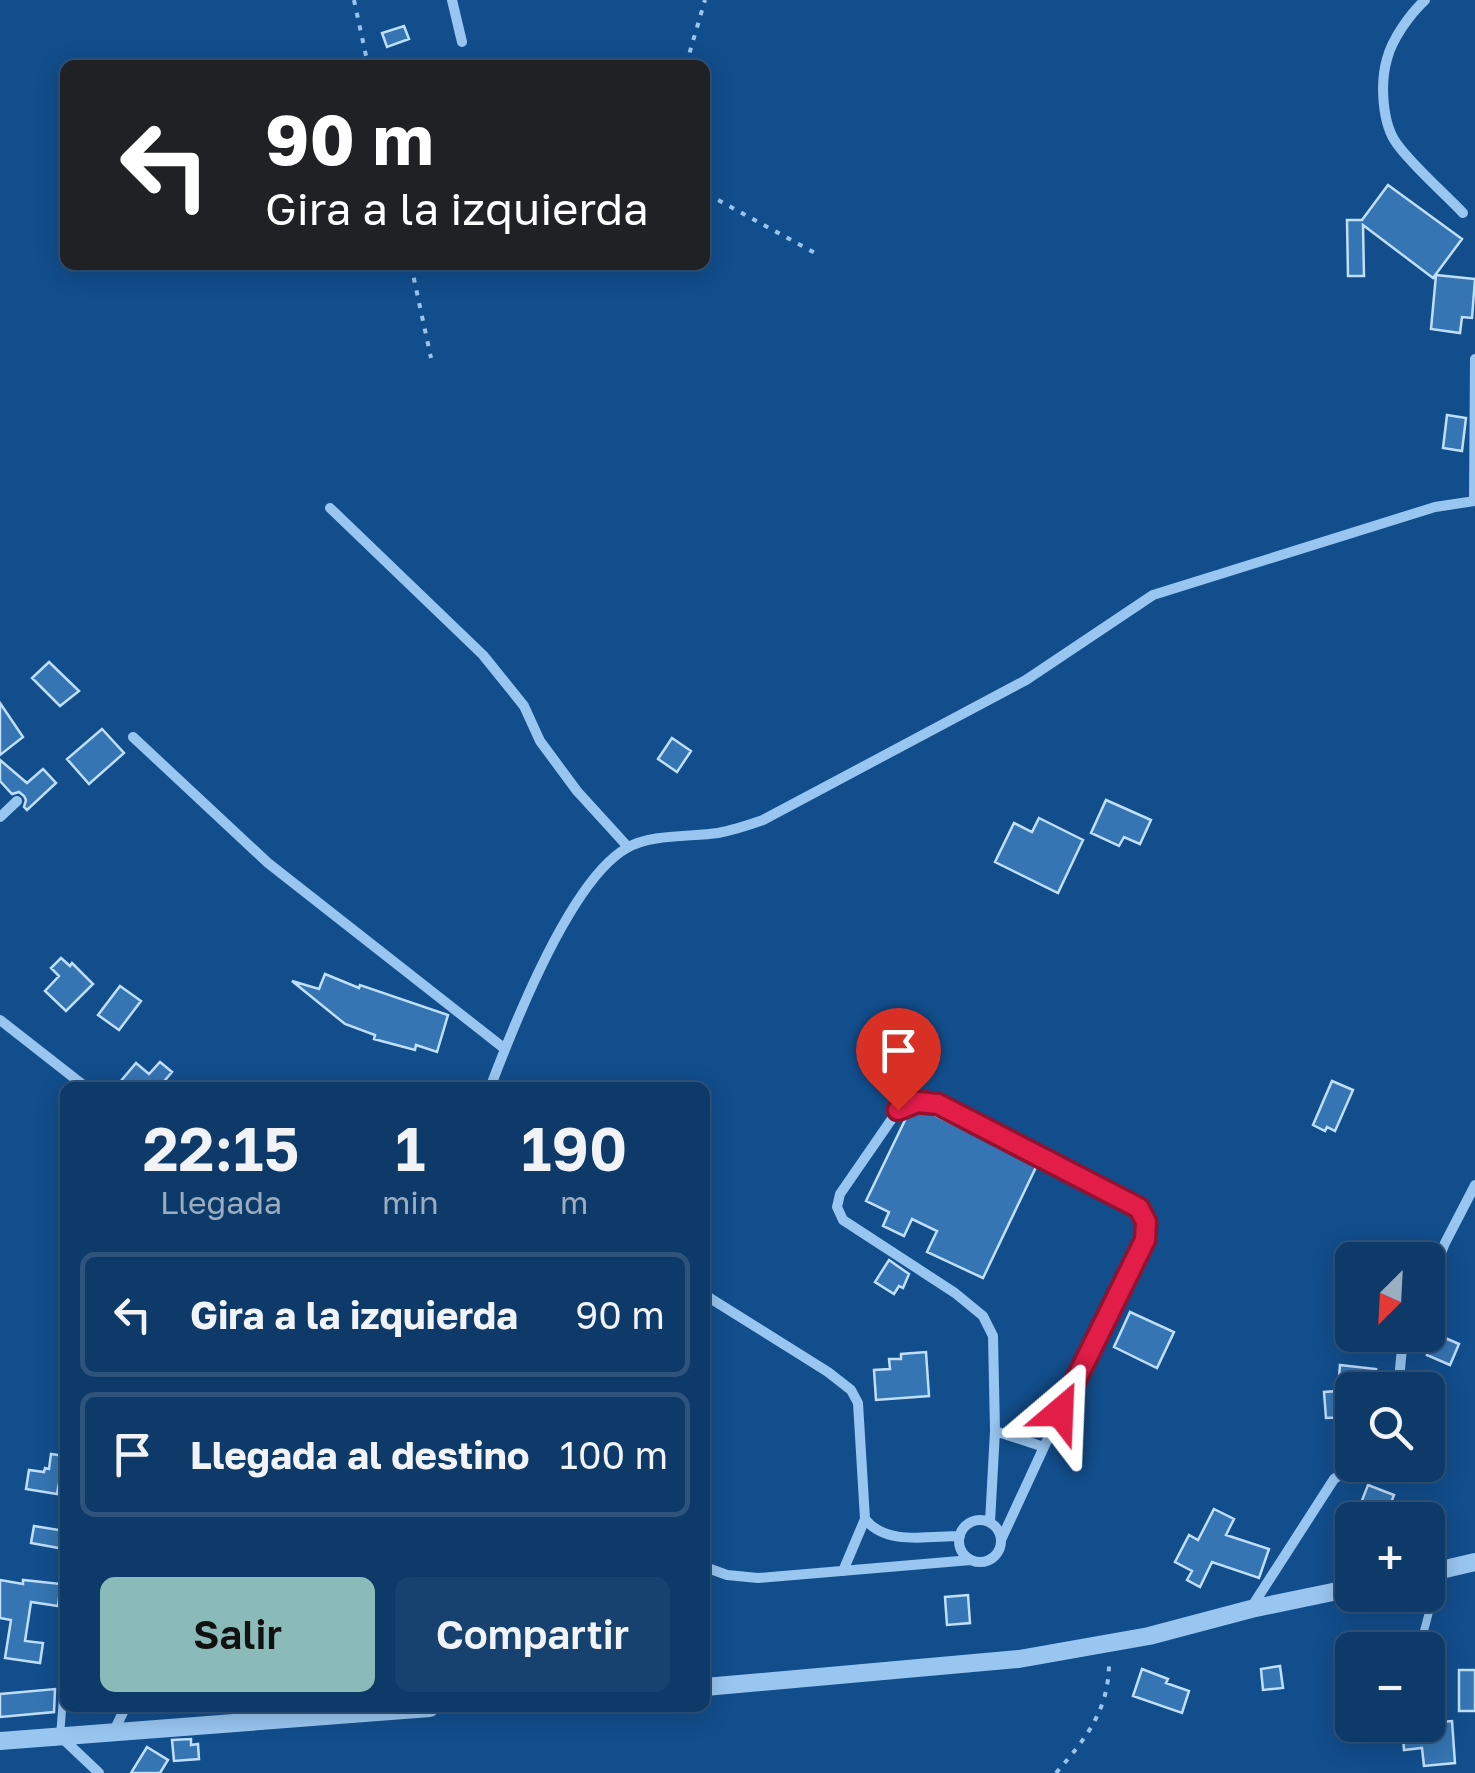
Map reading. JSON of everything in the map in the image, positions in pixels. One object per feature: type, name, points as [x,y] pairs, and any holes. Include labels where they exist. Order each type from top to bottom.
[{"type":"street","points":[[452,0],[462,42]]},
{"type":"street","points":[[1425,0],[1410,15],[1386,58],[1386,124],[1396,143],[1463,213]]},
{"type":"street","points":[[492,1082],[559,933],[600,868],[628,847],[648,840],[723,832],[763,820],[1026,680],[1153,596],[1435,508],[1475,501],[1475,359]]},
{"type":"street","points":[[330,508],[483,655],[524,706],[540,740],[568,778],[628,847]]},
{"type":"street","points":[[132,737],[268,862],[505,1050]]},
{"type":"street","points":[[0,817],[17,801]]},
{"type":"street","points":[[0,1020],[79,1082]]},
{"type":"street","points":[[710,1569],[758,1578],[992,1558],[1001,1547],[1044,1447],[1145,1240],[1146,1222],[1139,1208],[938,1104],[918,1102],[898,1110],[840,1194],[836,1207],[843,1220],[955,1293],[983,1316],[993,1336],[995,1431],[990,1522]]},
{"type":"street","points":[[1445,1243],[1475,1184]]},
{"type":"street","points":[[710,1298],[828,1372],[851,1390],[858,1403],[865,1519],[843,1571]]},
{"type":"street","points":[[995,1431],[1044,1447]]},
{"type":"street","points":[[1251,1609],[1335,1478]]},
{"type":"street","points":[[865,1519],[874,1530],[889,1536],[960,1536]]},
{"type":"street","points":[[972,1560],[961,1550],[960,1536],[975,1521],[996,1526],[1002,1540]]},
{"type":"street","points":[[1445,1569],[1475,1562]]},
{"type":"street","points":[[710,1688],[1020,1659],[1150,1636],[1335,1592]]},
{"type":"street","points":[[114,1731],[123,1712]]},
{"type":"street","points":[[0,1741],[375,1712]]},
{"type":"street","points":[[60,1736],[99,1773]]},
{"type":"lane","points":[[60,1736],[62,1712]]},
{"type":"path","points":[[354,0],[367,60]]},
{"type":"path","points":[[687,60],[705,0]]},
{"type":"path","points":[[710,195],[815,253]]},
{"type":"path","points":[[412,270],[430,358]]},
{"type":"path","points":[[1056,1773],[1094,1724],[1105,1703],[1109,1644]]},
{"type":"building","points":[[404,26],[409,39],[387,47],[382,33]]},
{"type":"building","points":[[1388,185],[1462,239],[1433,278],[1363,225],[1364,276],[1348,276],[1347,220],[1362,220]]},
{"type":"building","points":[[1436,275],[1475,279],[1472,318],[1462,317],[1460,333],[1431,329]]},
{"type":"building","points":[[1447,415],[1466,418],[1462,451],[1443,448]]},
{"type":"building","points":[[49,662],[79,691],[60,706],[32,678]]},
{"type":"building","points":[[0,703],[23,737],[0,755]]},
{"type":"building","points":[[102,729],[124,753],[89,784],[67,759]]},
{"type":"building","points":[[672,738],[691,751],[677,772],[658,759]]},
{"type":"building","points":[[0,760],[27,783],[43,769],[56,783],[27,810],[24,796],[19,792],[12,794],[0,781]]},
{"type":"building","points":[[1106,800],[1151,820],[1140,844],[1124,837],[1119,846],[1091,833]]},
{"type":"building","points":[[1039,818],[1083,840],[1058,893],[995,862],[1014,823],[1032,832]]},
{"type":"building","points":[[61,958],[70,966],[72,963],[93,984],[66,1011],[45,991],[59,976],[51,968]]},
{"type":"building","points":[[325,974],[448,1015],[437,1052],[374,1039],[375,1035],[345,1024],[292,981],[319,989]]},
{"type":"building","points":[[120,986],[141,1001],[119,1030],[98,1015]]},
{"type":"building","points":[[160,1062],[172,1072],[164,1082],[120,1082],[136,1063],[149,1074]]},
{"type":"building","points":[[1332,1081],[1353,1090],[1335,1131],[1327,1127],[1325,1131],[1313,1125]]},
{"type":"building","points":[[919,1111],[1037,1165],[983,1278],[927,1252],[937,1231],[912,1219],[904,1236],[883,1226],[889,1212],[866,1201],[907,1116]]},
{"type":"building","points":[[889,1260],[909,1274],[903,1288],[899,1286],[894,1294],[875,1282]]},
{"type":"building","points":[[1130,1312],[1174,1332],[1157,1368],[1114,1347]]},
{"type":"building","points":[[1445,1338],[1459,1344],[1450,1365],[1427,1355],[1445,1352]]},
{"type":"building","points":[[926,1352],[929,1396],[876,1400],[874,1370],[890,1369],[889,1359],[901,1359],[901,1354]]},
{"type":"building","points":[[1340,1365],[1376,1369],[1376,1372],[1339,1372]]},
{"type":"building","points":[[1335,1391],[1335,1418],[1326,1418],[1324,1392]]},
{"type":"building","points":[[51,1454],[60,1455],[57,1494],[26,1489],[29,1470],[49,1469]]},
{"type":"building","points":[[1368,1485],[1394,1495],[1391,1502],[1361,1502]]},
{"type":"building","points":[[1214,1509],[1234,1519],[1226,1535],[1269,1549],[1259,1578],[1212,1562],[1200,1587],[1187,1580],[1192,1571],[1175,1562],[1189,1535],[1198,1540]]},
{"type":"building","points":[[34,1526],[60,1530],[60,1548],[31,1543]]},
{"type":"building","points":[[0,1580],[60,1584],[58,1606],[31,1602],[25,1641],[43,1643],[40,1663],[5,1658],[11,1620],[0,1618]]},
{"type":"building","points":[[968,1595],[970,1623],[947,1625],[945,1597]]},
{"type":"building","points":[[1280,1666],[1283,1688],[1263,1690],[1261,1669]]},
{"type":"building","points":[[1142,1669],[1189,1691],[1182,1713],[1133,1696]]},
{"type":"building","points":[[1459,1670],[1475,1670],[1475,1711],[1459,1711]]},
{"type":"building","points":[[55,1689],[54,1712],[0,1717],[0,1694]]},
{"type":"building","points":[[1452,1721],[1455,1763],[1424,1766],[1422,1748],[1404,1750],[1403,1742],[1445,1742],[1445,1722]]},
{"type":"building","points":[[191,1739],[191,1745],[198,1744],[199,1759],[174,1761],[172,1740]]},
{"type":"building","points":[[147,1747],[168,1760],[160,1773],[131,1773]]},
{"type":"route","points":[[898,1110],[918,1102],[938,1104],[1139,1208],[1146,1222],[1145,1240],[1060,1412]]}]
